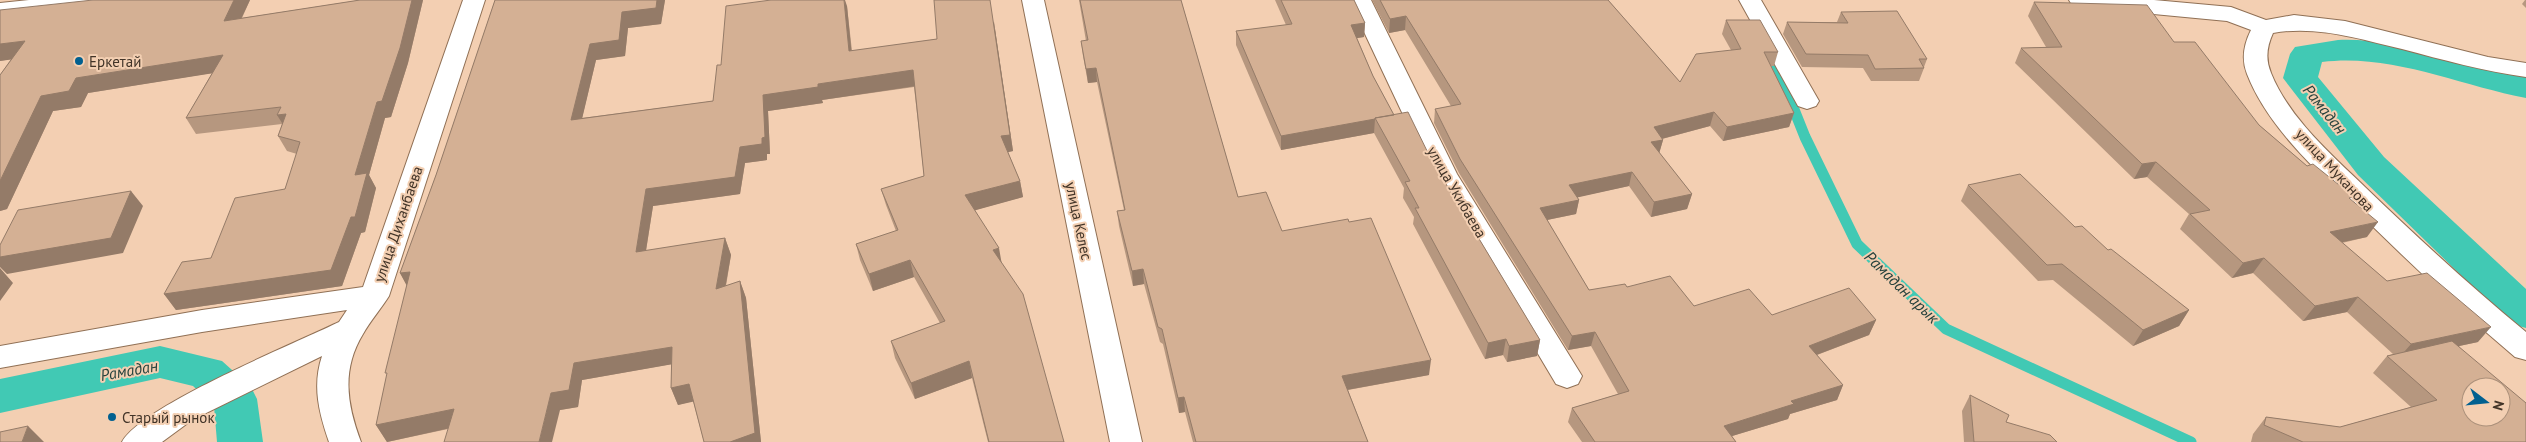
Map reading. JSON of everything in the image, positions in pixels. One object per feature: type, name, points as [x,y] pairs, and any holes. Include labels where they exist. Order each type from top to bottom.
[{"type":"street","points":[[0,10],[94,0]]},
{"type":"street","name":"улица Диханбаева","points":[[345,442],[336,421],[330,384],[335,358],[350,330],[374,296],[474,0]]},
{"type":"street","name":"улица Келес","points":[[1033,0],[1126,442]]},
{"type":"street","name":"улица Укибаева","points":[[1360,0],[1444,174],[1567,376]]},
{"type":"street","points":[[1750,0],[1807,101]]},
{"type":"street","points":[[2080,0],[2227,7],[2264,26],[2294,22],[2345,28],[2488,64],[2526,70]]},
{"type":"street","name":"улица Муканова","points":[[2264,26],[2254,46],[2258,72],[2270,94],[2303,139],[2369,207],[2470,302],[2526,349]]},
{"type":"street","points":[[0,357],[202,321],[374,296]]},
{"type":"street","points":[[138,442],[181,411],[250,376],[350,330]]},
{"type":"building","points":[[93,0],[234,0],[224,21],[360,0],[412,0],[400,48],[382,101],[377,102],[355,175],[367,173],[355,217],[351,217],[331,270],[164,294],[182,262],[211,258],[235,198],[285,189],[300,142],[278,136],[286,114],[277,115],[281,107],[186,118],[223,55],[76,78],[69,91],[41,96],[0,181],[0,75],[25,41],[0,44],[0,10]]},
{"type":"building","points":[[495,0],[657,0],[656,8],[622,12],[619,40],[590,44],[571,120],[713,101],[717,65],[721,65],[726,6],[771,0],[844,0],[849,51],[937,39],[934,0],[990,0],[1010,135],[1001,136],[1020,181],[965,195],[999,248],[993,250],[1023,294],[1064,442],[989,442],[969,361],[911,383],[891,341],[945,321],[910,260],[869,274],[856,244],[898,230],[881,189],[924,176],[913,70],[818,84],[818,87],[763,95],[765,137],[762,138],[762,144],[740,147],[735,177],[646,189],[636,252],[725,238],[716,289],[740,281],[755,433],[730,442],[704,442],[689,384],[671,388],[672,347],[574,363],[569,390],[551,393],[539,442],[444,442],[454,409],[376,425],[387,373],[385,373],[410,272],[400,273],[436,175]]},
{"type":"building","points":[[1080,0],[1181,0],[1238,197],[1266,192],[1282,231],[1348,219],[1349,222],[1371,218],[1431,360],[1342,376],[1368,442],[1196,442],[1184,397],[1178,398],[1162,329],[1158,327],[1143,269],[1132,271],[1117,211],[1125,210],[1096,68],[1086,69],[1081,41],[1088,40]]},
{"type":"building","points":[[1281,0],[1354,0],[1365,23],[1351,25],[1373,76],[1394,115],[1281,136],[1236,31],[1292,24]]},
{"type":"building","points":[[1380,0],[1608,0],[1680,82],[1696,54],[1741,49],[1726,20],[1760,20],[1778,52],[1764,52],[1794,113],[1727,127],[1714,112],[1654,127],[1663,140],[1651,142],[1692,194],[1654,202],[1632,172],[1569,185],[1579,200],[1540,208],[1589,290],[1625,284],[1627,287],[1670,276],[1694,306],[1749,289],[1772,315],[1849,288],[1876,320],[1809,346],[1843,385],[1791,401],[1794,404],[1724,426],[1736,442],[1595,442],[1572,408],[1629,391],[1595,332],[1572,336],[1460,159],[1435,109],[1461,104],[1406,16],[1390,19]]},
{"type":"building","points":[[2034,2],[2147,5],[2174,42],[2195,42],[2259,125],[2307,166],[2313,164],[2354,197],[2349,198],[2378,222],[2330,232],[2387,281],[2427,273],[2491,327],[2411,344],[2358,297],[2315,306],[2264,258],[2243,263],[2190,214],[2210,210],[2156,162],[2142,164],[2021,48],[2062,47]]},
{"type":"building","points":[[1897,11],[1927,59],[1919,59],[1924,68],[1875,69],[1868,55],[1806,54],[1787,22],[1848,23],[1841,12]]},
{"type":"building","points":[[1408,112],[1431,159],[1540,340],[1509,346],[1506,339],[1488,343],[1415,208],[1419,208],[1405,182],[1410,181],[1375,118]]},
{"type":"building","points":[[2020,174],[2075,227],[2082,226],[2108,250],[2111,249],[2189,310],[2143,330],[2062,264],[2047,265],[1968,185]]},
{"type":"building","points":[[131,191],[111,238],[0,257],[0,245],[18,210]]},
{"type":"building","points":[[2452,341],[2495,377],[2461,377],[2461,427],[2511,427],[2511,390],[2526,403],[2526,442],[2303,442],[2264,425],[2266,417],[2340,427],[2437,400],[2387,356]]},
{"type":"building","points":[[1970,395],[2009,415],[2006,422],[2050,435],[2057,442],[1974,442]]},
{"type":"building","points":[[28,426],[22,442],[0,442],[0,432]]},
{"type":"waterway","name":"Рамадан","points":[[2526,87],[2399,57],[2357,50],[2338,50],[2307,54],[2300,78],[2371,166],[2526,313]]},
{"type":"waterway","name":"Рамадан арык","points":[[1773,57],[1805,137],[1857,244],[1946,329],[2191,442]]},
{"type":"waterway","name":"Рамадан","points":[[0,396],[160,362],[207,373],[235,399],[240,442]]},
{"type":"place","name":"Еркетай","points":[[79,61]]},
{"type":"place","name":"Старый рынок","points":[[112,417]]}]
